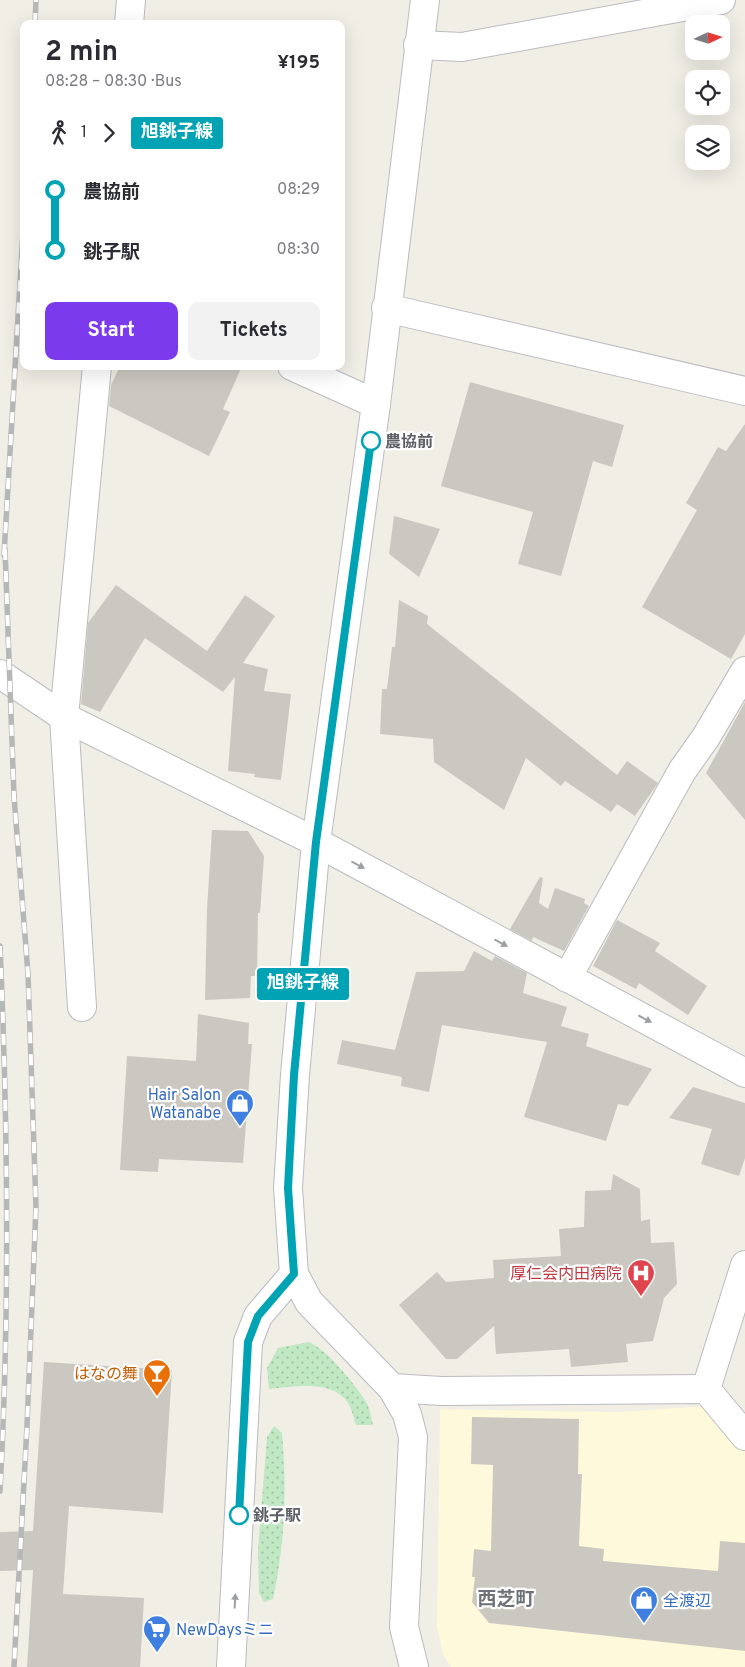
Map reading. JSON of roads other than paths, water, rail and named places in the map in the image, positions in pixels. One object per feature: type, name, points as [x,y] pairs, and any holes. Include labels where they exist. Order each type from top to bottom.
[{"type":"street","points":[[129,20],[131,0]]},
{"type":"street","points":[[414,1667],[404,1627],[413,1437],[407,1414],[392,1388],[309,1302],[294,1274],[288,1188],[294,1075],[316,842],[376,404],[424,0]]},
{"type":"street","points":[[418,45],[462,47],[721,0]]},
{"type":"street","points":[[386,308],[745,391]]},
{"type":"street","points":[[82,1007],[64,718],[97,370]]},
{"type":"street","points":[[301,370],[376,404]]},
{"type":"street","points":[[567,978],[682,771],[706,737],[745,671]]},
{"type":"street","points":[[0,674],[64,718],[316,842],[745,1073]]},
{"type":"street","points":[[706,1389],[745,1264]]},
{"type":"street","points":[[231,1667],[248,1342],[258,1316],[294,1274]]},
{"type":"street","points":[[392,1388],[441,1391],[706,1389]]},
{"type":"street","points":[[706,1389],[745,1436]]},
{"type":"railway","points":[[35,20],[36,0]]},
{"type":"railway","points":[[4,555],[20,283]]},
{"type":"railway","points":[[5,549],[14,796],[28,974],[36,1207],[14,1667]]},
{"type":"railway","points":[[0,946],[7,1218],[7,1286],[0,1491]]},
{"type":"place","name":"農協前","points":[[371,441]]},
{"type":"place","name":"Hair Salon Watanabe","points":[[240,1127]]},
{"type":"place","name":"厚仁会内田病院","points":[[641,1297]]},
{"type":"place","name":"はなの舞","points":[[157,1397]]},
{"type":"place","name":"銚子駅","points":[[239,1515]]},
{"type":"place","name":"全渡辺","points":[[644,1624]]},
{"type":"place","name":"NewDaysミニ","points":[[157,1653]]},
{"type":"district","name":"西芝町","points":[[506,1598]]}]
